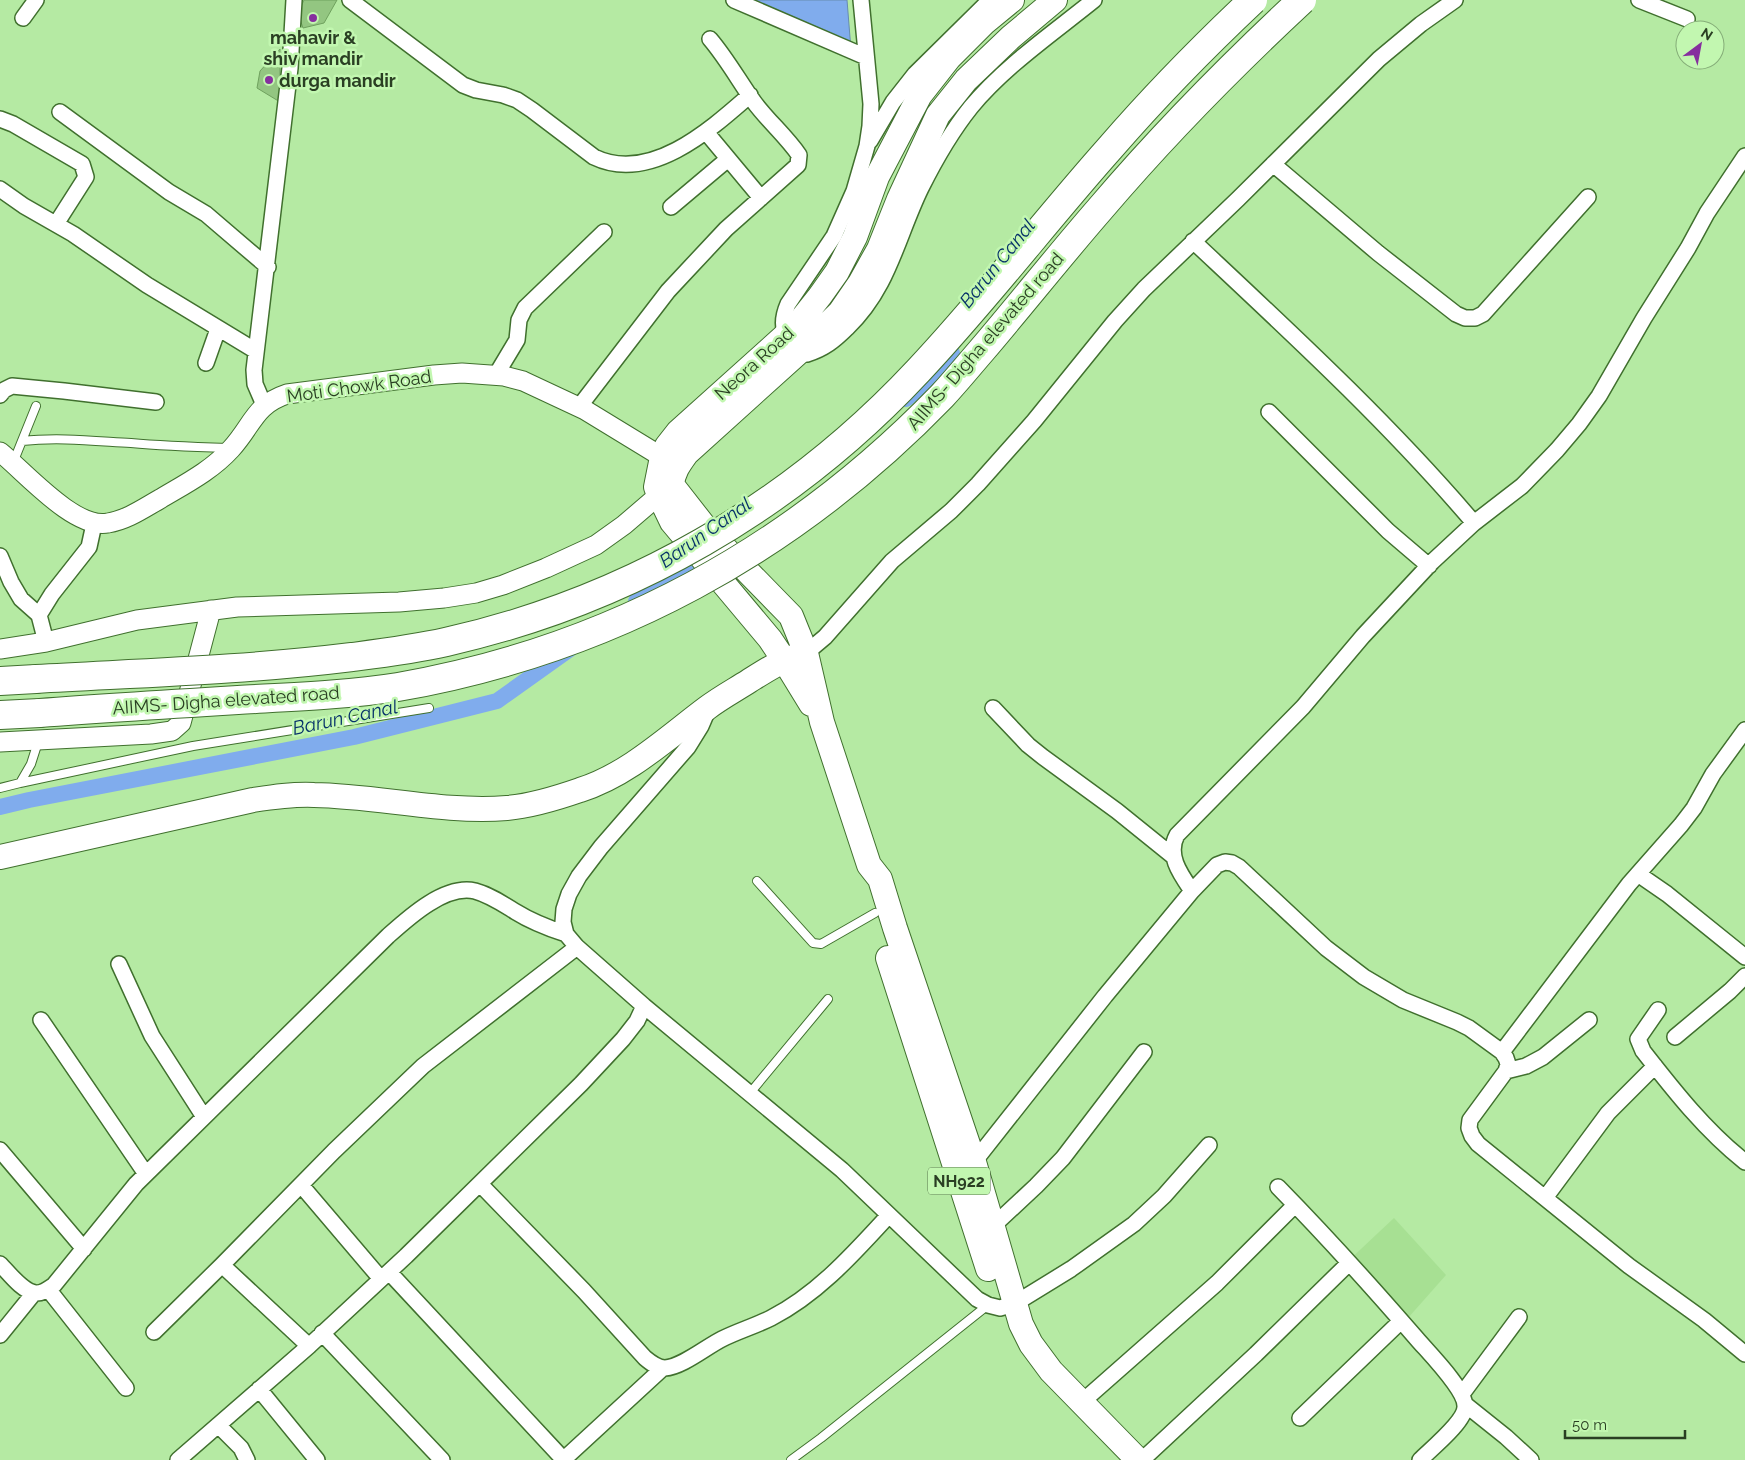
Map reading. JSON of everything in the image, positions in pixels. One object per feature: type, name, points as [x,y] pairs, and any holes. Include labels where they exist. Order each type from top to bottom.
[{"type":"highway","name":"AIIMS- Digha elevated road","points":[[0,682],[272,665],[391,652],[444,643],[505,627],[563,608],[666,563],[737,522],[789,487],[834,452],[872,417],[938,349],[1112,145],[1253,0]]},
{"type":"highway","name":"AIIMS- Digha elevated road","points":[[0,715],[274,698],[396,687],[516,660],[628,619],[684,592],[757,549],[804,517],[895,442],[944,394],[1136,167],[1221,78],[1302,0]]},
{"type":"main road","name":"Neora Road","points":[[799,338],[855,237],[877,177],[920,96],[949,58],[984,23],[1012,0]]},
{"type":"main road","name":"Neora Road","points":[[799,338],[840,312],[860,283],[879,249],[899,199],[938,115],[966,80],[1011,37],[1055,0]]},
{"type":"main road","points":[[799,338],[687,453],[670,461],[656,486],[672,522],[699,537],[791,616],[795,656],[822,722],[870,865],[880,879],[974,1162],[992,1227],[1001,1306],[1021,1324],[1040,1357],[1051,1371],[1138,1460]]},
{"type":"main road","points":[[670,461],[673,476],[672,485],[699,537],[770,640],[795,656]]},
{"type":"main road","points":[[0,857],[253,800],[285,796],[315,795],[442,808],[476,809],[509,808],[541,802],[583,790],[612,776],[636,761],[709,706],[795,656]]},
{"type":"main road","name":"NH922","points":[[870,865],[866,882],[874,913],[1001,1306],[1019,1349],[1041,1379],[1121,1460]]},
{"type":"street","points":[[23,18],[36,0]]},
{"type":"street","points":[[264,405],[255,384],[254,370],[268,267],[290,68],[294,0]]},
{"type":"street","points":[[350,0],[463,85],[517,100],[594,158],[605,162],[630,165],[664,156],[706,132],[750,96]]},
{"type":"street","points":[[734,0],[866,57]]},
{"type":"street","points":[[861,0],[871,104],[867,146],[854,191],[834,236],[788,304],[783,315],[782,325],[799,338],[807,354],[822,349],[838,338],[862,314],[878,290],[921,188],[947,140],[971,107],[1002,75],[1094,0]]},
{"type":"street","points":[[867,146],[893,102],[915,74],[990,0]]},
{"type":"street","points":[[795,656],[825,637],[892,561],[951,511],[978,484],[1144,289],[1385,53],[1455,0]]},
{"type":"street","points":[[1639,0],[1687,19]]},
{"type":"street","points":[[579,407],[668,291],[726,228],[794,170],[800,160],[796,150],[762,112],[710,39]]},
{"type":"street","points":[[60,112],[153,181],[188,205],[206,214],[268,267]]},
{"type":"street","points":[[0,119],[13,124],[82,164],[86,177],[56,224]]},
{"type":"street","points":[[706,132],[761,198]]},
{"type":"street","points":[[1192,891],[1181,874],[1174,857],[1172,843],[1177,835],[1303,707],[1363,636],[1429,566],[1474,523],[1522,486],[1540,469],[1580,424],[1599,396],[1712,206],[1745,156]]},
{"type":"street","points":[[671,207],[728,159]]},
{"type":"street","points":[[1273,164],[1424,290],[1456,314],[1465,318],[1475,318],[1483,314],[1588,198]]},
{"type":"street","points":[[0,189],[73,234],[147,285],[256,351]]},
{"type":"street","points":[[496,375],[517,340],[519,320],[525,308],[604,232]]},
{"type":"street","points":[[1193,241],[1344,384],[1443,486],[1474,523]]},
{"type":"street","points":[[206,363],[218,329]]},
{"type":"street","name":"Moti Chowk Road","points":[[94,524],[107,524],[120,520],[202,474],[232,448],[264,405],[275,398],[287,394],[411,377],[462,373],[496,375],[523,381],[579,407],[670,461]]},
{"type":"street","points":[[0,395],[4,390],[12,386],[64,390],[156,402]]},
{"type":"street","points":[[1268,412],[1382,525],[1429,566]]},
{"type":"street","points":[[7,457],[65,508],[78,517],[94,524],[90,547],[52,594],[39,615]]},
{"type":"street","points":[[0,649],[46,642],[137,620],[211,610],[237,607],[400,602],[476,593],[503,585],[546,568],[596,545],[624,525],[659,495]]},
{"type":"street","points":[[0,556],[11,582],[21,598],[39,615],[46,642]]},
{"type":"street","points":[[0,742],[150,734],[172,731],[181,723],[211,610]]},
{"type":"street","points":[[709,706],[701,726],[688,747],[600,847],[579,876],[569,894],[564,909],[563,922],[566,934],[577,947],[644,1006],[842,1170],[977,1299],[1001,1306],[1072,1269],[1134,1224],[1164,1196],[1209,1145]]},
{"type":"street","points":[[993,708],[1028,745],[1117,811],[1174,857]]},
{"type":"street","points":[[1502,1052],[1638,874],[1682,825],[1694,808],[1712,774],[1745,730]]},
{"type":"street","points":[[974,1162],[1105,996],[1192,891],[1217,865],[1225,862],[1232,863],[1251,878],[1326,948],[1364,977],[1403,1000],[1469,1028],[1502,1052],[1508,1064],[1506,1070],[1470,1120],[1469,1128],[1478,1144],[1629,1266],[1704,1320],[1745,1354]]},
{"type":"street","points":[[1638,874],[1667,894],[1745,957]]},
{"type":"street","points":[[1,1331],[41,1291],[62,1277],[115,1207],[146,1174],[404,921],[440,898],[462,890],[473,890],[496,900],[545,928],[566,934]]},
{"type":"street","points":[[154,1332],[222,1266],[359,1126],[423,1066],[577,947]]},
{"type":"street","points":[[120,964],[152,1036],[204,1117]]},
{"type":"street","points":[[1675,1037],[1745,976]]},
{"type":"street","points":[[178,1460],[385,1276],[480,1184],[623,1039],[644,1006]]},
{"type":"street","points":[[1658,1010],[1638,1038],[1643,1051],[1697,1119],[1726,1147],[1745,1162]]},
{"type":"street","points":[[41,1020],[146,1174]]},
{"type":"street","points":[[1506,1070],[1526,1066],[1543,1057],[1589,1020]]},
{"type":"street","points":[[992,1227],[1063,1158],[1144,1052]]},
{"type":"street","points":[[1545,1198],[1596,1127],[1620,1100],[1655,1066]]},
{"type":"street","points":[[0,1150],[84,1248]]},
{"type":"street","points":[[480,1184],[584,1291],[645,1358],[654,1365],[663,1368],[674,1366],[724,1338],[772,1317],[798,1302],[840,1266],[889,1215]]},
{"type":"street","points":[[301,1185],[385,1276],[564,1460],[663,1368]]},
{"type":"street","points":[[1278,1187],[1349,1262],[1439,1364],[1464,1400],[1531,1460]]},
{"type":"street","points":[[1082,1402],[1217,1283],[1295,1205]]},
{"type":"street","points":[[1142,1460],[1256,1354],[1349,1262]]},
{"type":"street","points":[[0,1264],[26,1289],[41,1291],[126,1388]]},
{"type":"street","points":[[222,1266],[308,1346]]},
{"type":"street","points":[[1420,1460],[1459,1422],[1464,1414],[1464,1400],[1519,1317]]},
{"type":"street","points":[[1300,1418],[1401,1321]]},
{"type":"street","points":[[322,1333],[442,1460]]},
{"type":"street","points":[[259,1389],[317,1460]]},
{"type":"street","points":[[218,1425],[241,1448],[247,1460]]},
{"type":"lane","points":[[7,457],[22,441],[36,406]]},
{"type":"lane","points":[[22,441],[42,439],[83,440],[180,447],[232,448]]},
{"type":"lane","points":[[0,788],[193,746],[429,708]]},
{"type":"lane","points":[[20,783],[31,764],[38,739]]},
{"type":"lane","points":[[757,882],[813,943],[822,944],[874,913]]},
{"type":"lane","points":[[750,1093],[828,999]]},
{"type":"lane","points":[[791,1460],[1001,1306]]},
{"type":"shaded area","points":[[1394,1218],[1446,1275],[1400,1327],[1345,1264]]},
{"type":"water","points":[[749,0],[847,0],[851,50]]},
{"type":"building","name":"mahavir & shiv mandir","points":[[304,0],[337,0],[324,23],[303,28],[298,13]]},
{"type":"building","name":"durga mandir","points":[[280,49],[280,102],[257,88],[260,71]]},
{"type":"waterway","name":"Barun Canal","points":[[906,399],[931,379],[952,353]]},
{"type":"waterway","name":"Barun Canal","points":[[636,601],[709,552]]},
{"type":"waterway","name":"Barun Canal","points":[[0,807],[354,737],[497,701],[570,649]]},
{"type":"place","name":"mahavir & shiv mandir","points":[[313,18]]},
{"type":"place","name":"durga mandir","points":[[269,80]]}]
